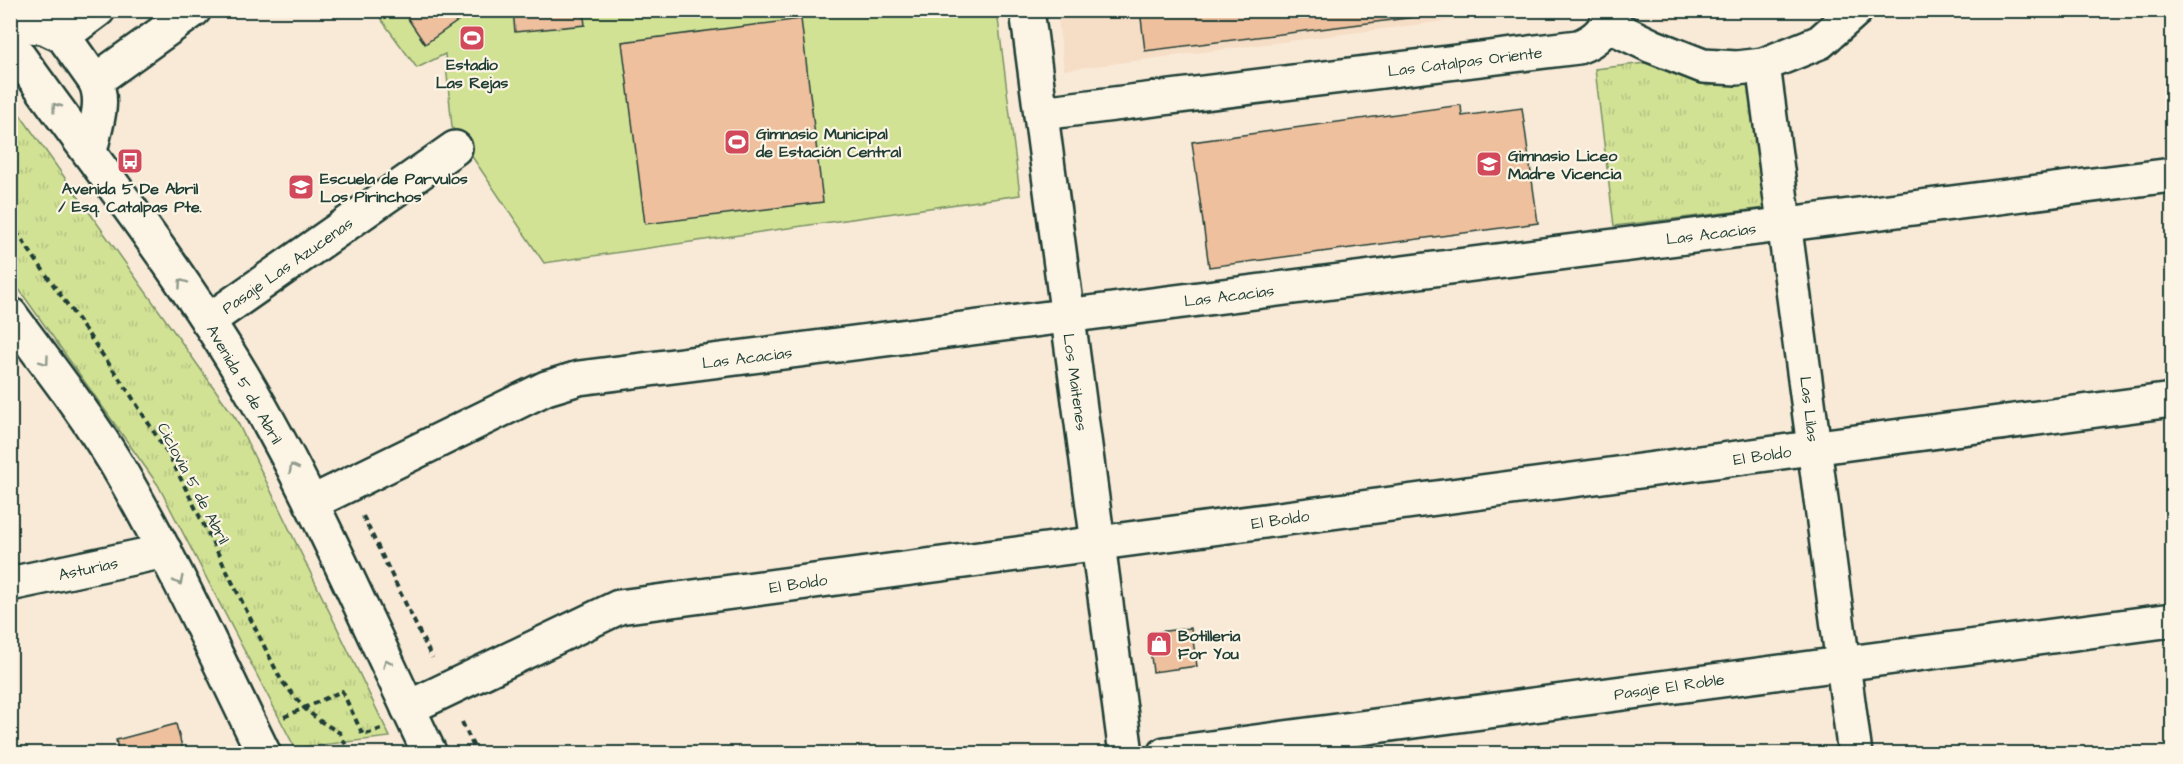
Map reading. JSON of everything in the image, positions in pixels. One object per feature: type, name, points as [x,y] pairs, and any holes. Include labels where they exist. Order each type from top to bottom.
[{"type":"street","points":[[63,36],[99,10]]},
{"type":"street","points":[[95,81],[194,10]]},
{"type":"street","name":"Los Maitenes","points":[[1027,10],[1126,753]]},
{"type":"street","name":"Las Catalpas Oriente","points":[[1041,113],[1578,47],[1595,39],[1607,17],[1652,46],[1702,66],[1737,68],[1763,65],[1820,42],[1856,10]]},
{"type":"street","points":[[10,25],[44,27],[63,36],[95,81],[100,103],[90,152]]},
{"type":"street","name":"Avenida 5 de Abril","points":[[10,44],[90,152],[208,321],[243,376],[311,502],[430,753]]},
{"type":"street","name":"Las Lilas","points":[[1763,65],[1855,753]]},
{"type":"street","name":"Pasaje Las Azucenas","points":[[208,321],[455,148]]},
{"type":"street","name":"Las Acacias","points":[[311,502],[546,388],[579,378],[2172,175]]},
{"type":"street","points":[[10,314],[113,460],[165,551],[258,742]]},
{"type":"street","name":"El Boldo","points":[[411,713],[619,607],[2172,400]]},
{"type":"street","name":"Asturias","points":[[10,584],[165,551]]},
{"type":"street","name":"Pasaje El Roble","points":[[1165,753],[2172,620]]},
{"type":"path","name":"Ciclovia 5 de Abril","points":[[10,223],[129,394],[171,459],[281,680],[304,708],[340,733],[350,753]]},
{"type":"path","points":[[258,742],[304,708],[342,691],[363,735],[411,713]]},
{"type":"shaded area","points":[[1057,10],[1523,11],[1064,70]]},
{"type":"shaded area","points":[[1663,10],[1791,10],[1791,11],[1664,21]]},
{"type":"green space","name":"Gimnasio Municipal de Estación Central","points":[[375,11],[997,11],[1020,195],[544,263],[452,127],[445,54],[417,68]]},
{"type":"green space","points":[[1663,61],[1707,86],[1751,81],[1766,208],[1614,226],[1595,69]]},
{"type":"green space","points":[[11,102],[236,419],[390,737],[295,748],[158,485],[11,278]]},
{"type":"building","points":[[402,10],[466,10],[468,14],[425,44]]},
{"type":"building","points":[[513,10],[583,10],[585,25],[515,32]]},
{"type":"building","points":[[1140,10],[1471,10],[1145,51]]},
{"type":"building","name":"Gimnasio Municipal de Estación Central","points":[[801,19],[823,202],[645,224],[622,42]]},
{"type":"building","points":[[1461,105],[1462,116],[1522,108],[1538,223],[1209,267],[1192,142]]},
{"type":"building","points":[[1191,628],[1197,666],[1153,672],[1148,633]]},
{"type":"building","points":[[176,724],[184,754],[119,754],[116,740]]},
{"type":"place","name":"Estadio Las Rejas","points":[[472,38]]},
{"type":"place","name":"Gimnasio Municipal de Estación Central","points":[[737,142]]},
{"type":"place","name":"Avenida 5 De Abril / Esq. Catalpas Pte.","points":[[130,161]]},
{"type":"place","name":"Gimnasio Liceo Madre Vicencia","points":[[1489,164]]},
{"type":"place","name":"Escuela de Parvulos Los Pirinchos","points":[[301,187]]},
{"type":"place","name":"Botilleria For You","points":[[1159,644]]}]
